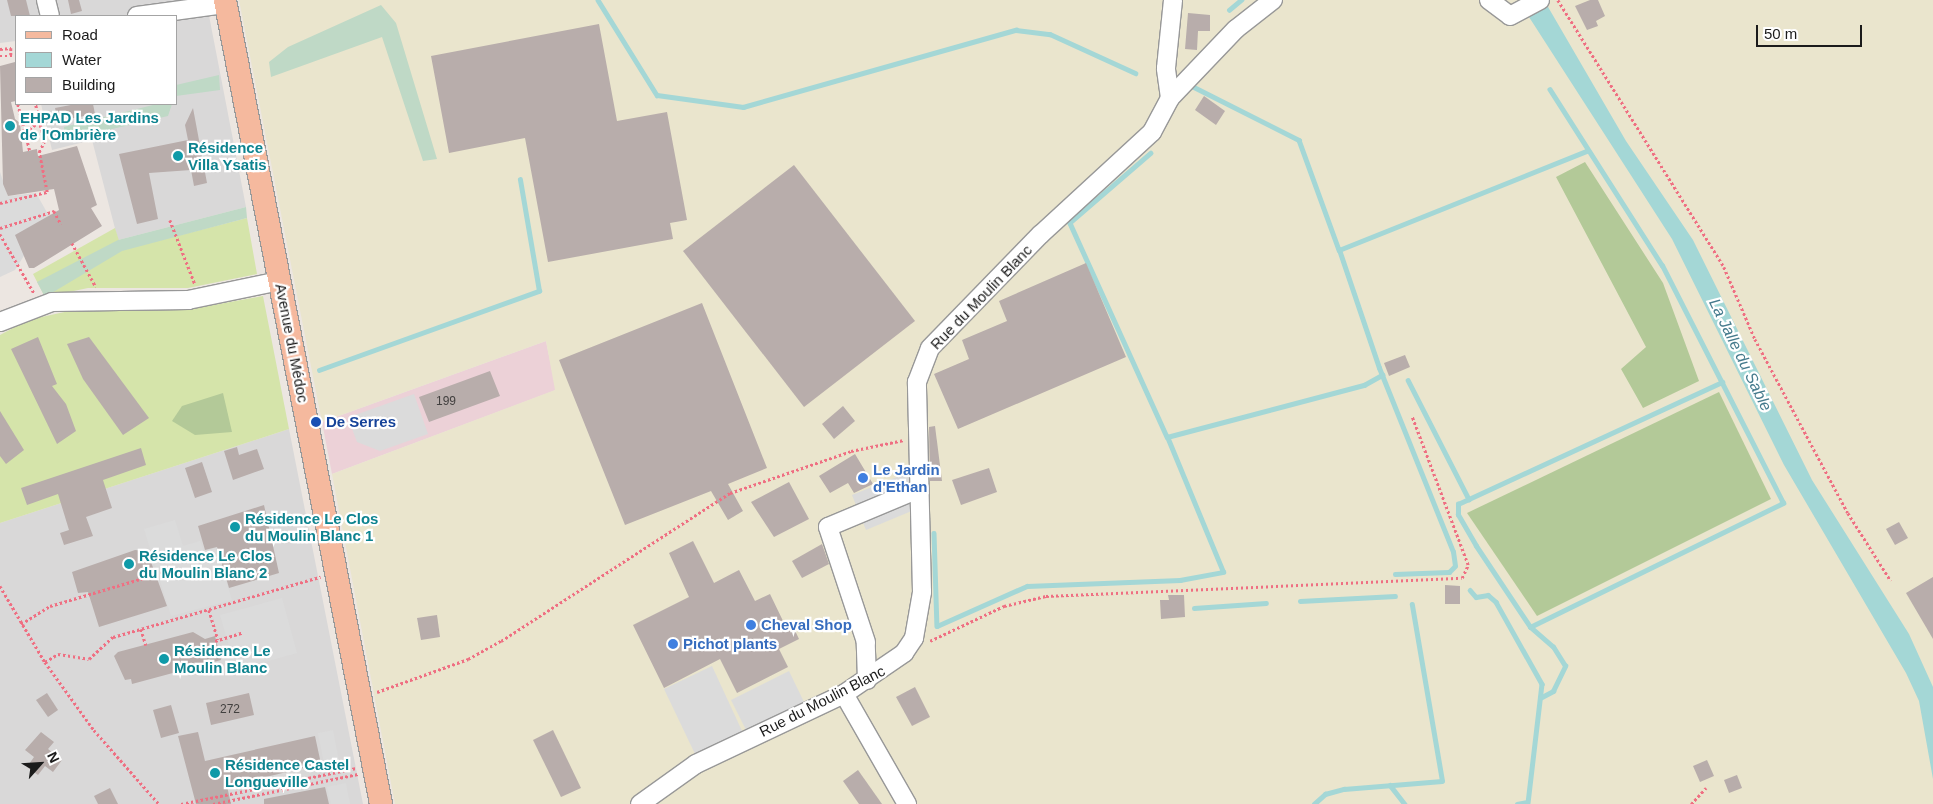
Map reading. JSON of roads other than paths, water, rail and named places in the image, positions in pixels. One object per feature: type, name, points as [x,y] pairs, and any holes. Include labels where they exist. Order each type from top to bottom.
[{"type":"main road","name":"Avenue du Médoc","points":[[225,2],[380,804]]},
{"type":"street","points":[[46,0],[50,15]]},
{"type":"street","points":[[1170,98],[1166,68],[1173,0]]},
{"type":"street","name":"Rue du Moulin Blanc","points":[[640,804],[696,764],[844,694],[893,665],[914,638],[922,592],[917,382],[930,348],[1040,235],[1152,132],[1170,98],[1236,29],[1274,0]]},
{"type":"street","points":[[1489,0],[1504,13],[1519,12],[1540,0]]},
{"type":"street","points":[[143,15],[225,2]]},
{"type":"street","points":[[0,322],[41,306],[73,299],[200,298],[280,281]]},
{"type":"street","points":[[867,680],[866,642],[828,527],[919,490]]},
{"type":"street","points":[[844,694],[907,804]]},
{"type":"water","name":"La Jalle du Sable","points":[[1518,0],[1544,0],[1626,141],[1693,240],[1812,480],[1909,634],[1933,687],[1933,779],[1919,701],[1906,673],[1784,465],[1672,239]]},
{"type":"waterway","points":[[598,0],[657,95],[743,107],[1016,30],[1050,34],[1135,73]]},
{"type":"waterway","points":[[1229,10],[1241,0]]},
{"type":"waterway","points":[[1192,86],[1299,140],[1339,250]]},
{"type":"waterway","points":[[1530,627],[1783,503],[1662,266],[1550,90]]},
{"type":"waterway","points":[[1395,574],[1449,572],[1455,566],[1453,552],[1379,368],[1339,250],[1587,151]]},
{"type":"waterway","points":[[1151,153],[1070,223],[1167,437]]},
{"type":"waterway","points":[[319,370],[539,291],[520,180]]},
{"type":"waterway","points":[[934,533],[937,626],[1027,586],[1180,580],[1223,572],[1167,437],[1364,385],[1382,375]]},
{"type":"waterway","points":[[1408,380],[1469,499]]},
{"type":"waterway","points":[[1540,698],[1553,691],[1565,666],[1553,647],[1530,627],[1476,546],[1458,515],[1458,504],[1722,382]]},
{"type":"waterway","points":[[1470,590],[1476,597],[1488,595],[1496,602],[1542,684],[1528,804]]},
{"type":"waterway","points":[[1300,601],[1395,596]]},
{"type":"waterway","points":[[1194,608],[1266,603]]},
{"type":"waterway","points":[[1314,804],[1325,794],[1344,789],[1442,781],[1412,605]]},
{"type":"waterway","points":[[1390,785],[1405,804]]},
{"type":"waterway","points":[[1517,804],[1527,802]]},
{"type":"place","name":"EHPAD Les Jardins de l'Ombrière","points":[[10,126]]},
{"type":"place","name":"Résidence Villa Ysatis","points":[[178,156]]},
{"type":"place","name":"De Serres","points":[[316,422]]},
{"type":"place","name":"Le Jardin d'Ethan","points":[[863,478]]},
{"type":"place","name":"Résidence Le Clos du Moulin Blanc 1","points":[[235,527]]},
{"type":"place","name":"Résidence Le Clos du Moulin Blanc 2","points":[[129,564]]},
{"type":"place","name":"Cheval Shop","points":[[751,625]]},
{"type":"place","name":"Pichot plants","points":[[673,644]]},
{"type":"place","name":"Résidence Le Moulin Blanc","points":[[164,659]]},
{"type":"place","name":"Résidence Castel Longueville","points":[[215,773]]}]
